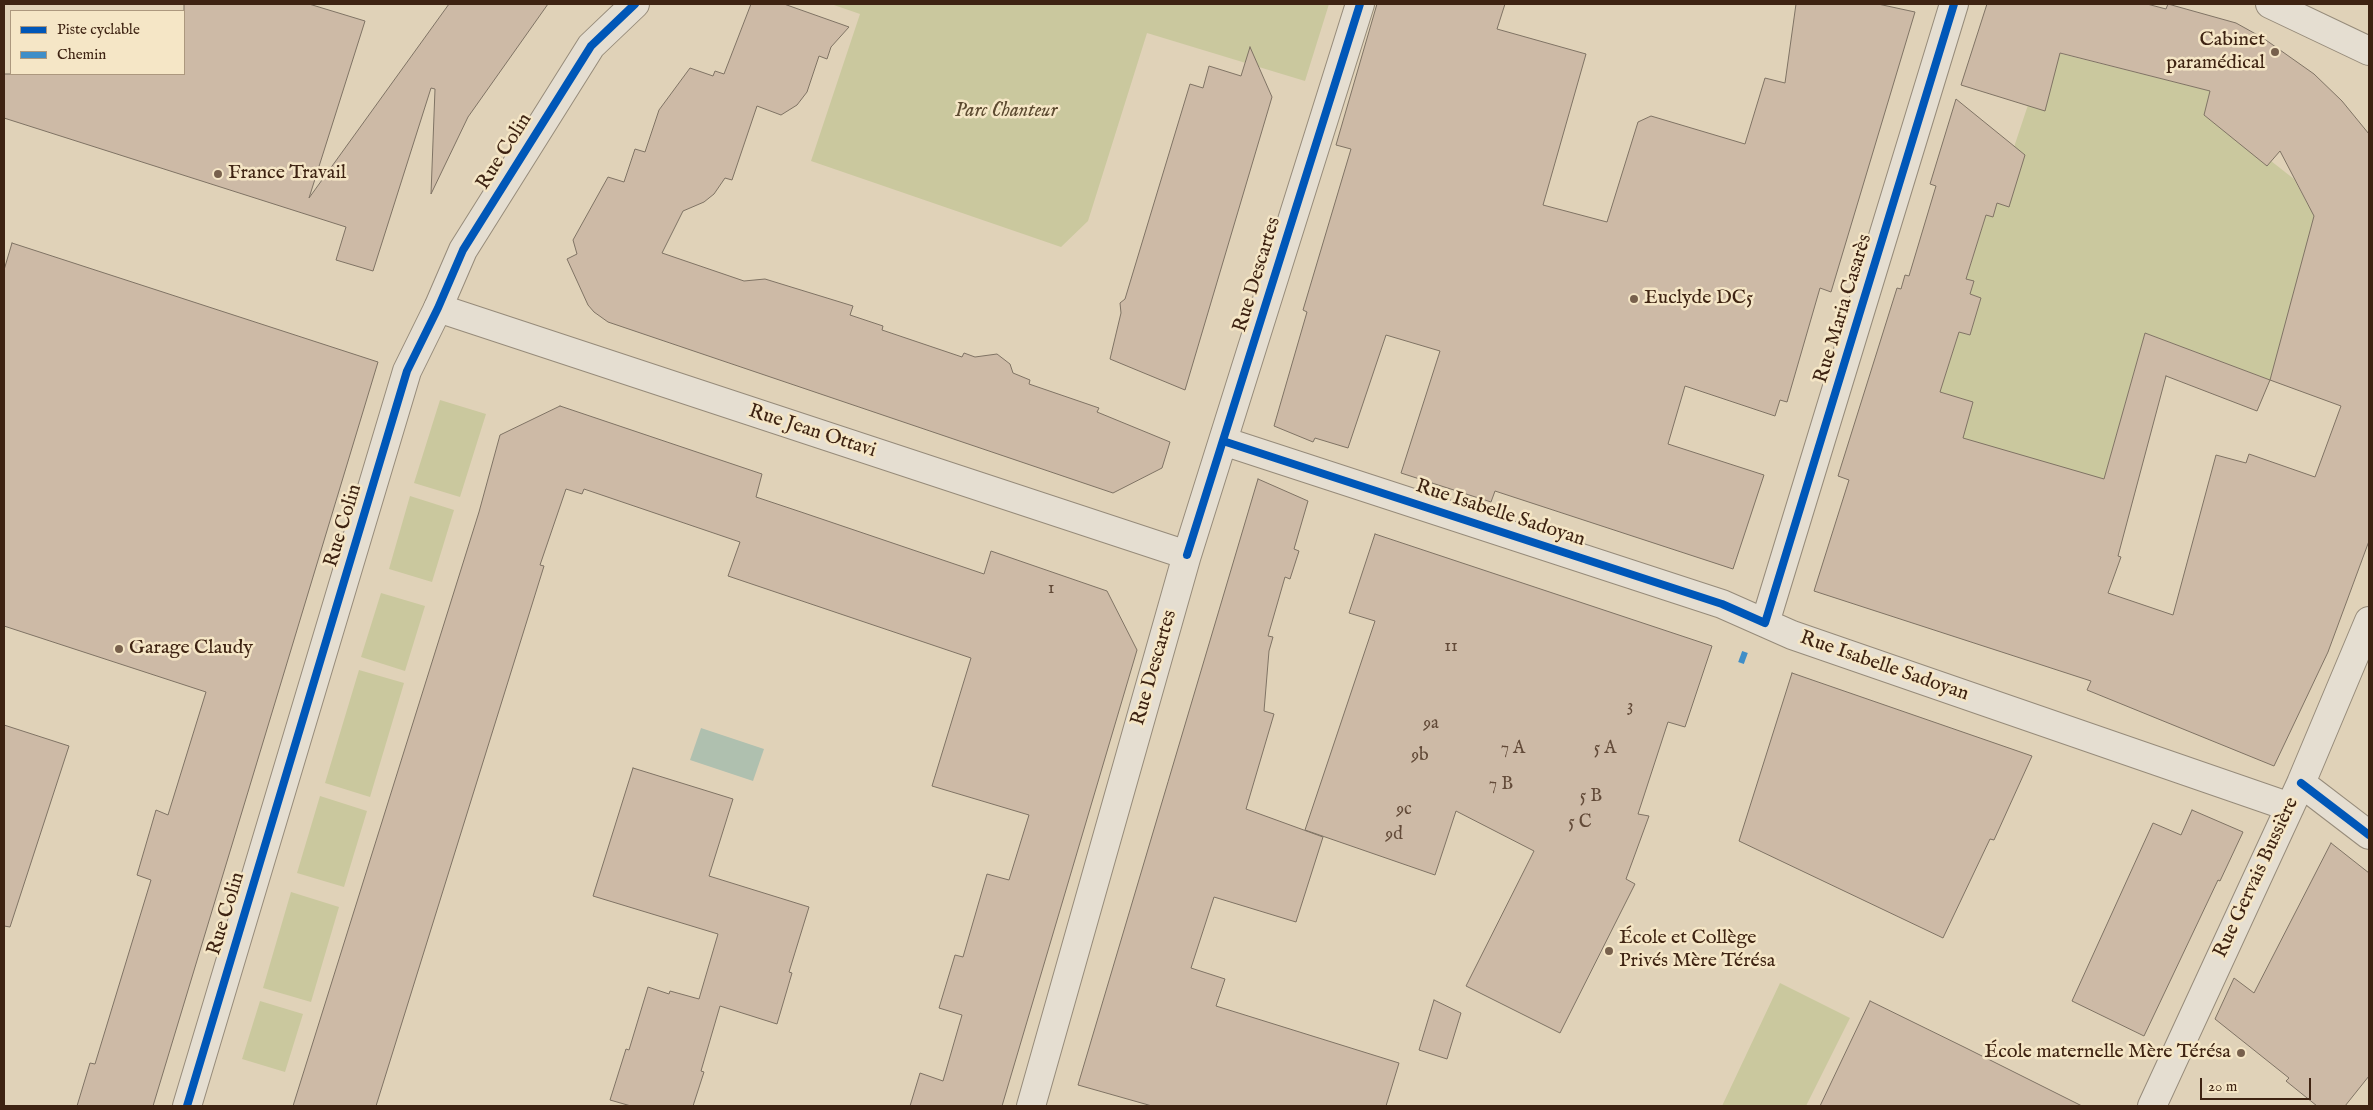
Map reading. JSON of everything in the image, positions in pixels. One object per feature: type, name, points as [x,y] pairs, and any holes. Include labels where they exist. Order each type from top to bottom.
[{"type":"street","name":"Rue Colin","points":[[187,1106],[407,371],[464,250],[591,46],[635,4]]},
{"type":"street","name":"Rue Descartes","points":[[1031,1106],[1187,555],[1360,4]]},
{"type":"street","name":"Rue Maria Casarès","points":[[1765,623],[1954,4]]},
{"type":"street","points":[[2270,4],[2369,51]]},
{"type":"street","name":"Rue Jean Ottavi","points":[[438,308],[1187,555]]},
{"type":"street","name":"Rue Isabelle Sadoyan","points":[[1223,441],[1722,604],[1792,635],[2290,807]]},
{"type":"street","name":"Rue Gervais Bussière","points":[[2152,1106],[2301,783],[2369,621]]},
{"type":"street","points":[[2301,783],[2369,834]]},
{"type":"green space","name":"Parc Chanteur","points":[[831,4],[1329,4],[1305,81],[1147,33],[1088,221],[1061,247],[811,161],[860,14]]},
{"type":"green space","points":[[2046,50],[2210,91],[2204,115],[2267,165],[2271,161],[2294,179],[2308,205],[2318,216],[2313,221],[2270,380],[2145,333],[2104,479],[1958,453],[1973,402],[1940,392],[1959,332],[1970,335],[1981,298],[1970,294],[1974,281],[1966,279],[1986,215],[1993,217],[1997,203],[2009,206],[2008,165],[2028,105],[2045,110],[2052,83]]},
{"type":"green space","points":[[440,400],[486,414],[460,497],[414,483]]},
{"type":"green space","points":[[410,496],[454,510],[432,582],[389,569]]},
{"type":"green space","points":[[381,593],[425,606],[405,671],[361,657]]},
{"type":"green space","points":[[359,670],[404,683],[370,797],[325,783]]},
{"type":"green space","points":[[320,796],[367,811],[344,887],[297,873]]},
{"type":"green space","points":[[291,892],[339,907],[311,1002],[263,988]]},
{"type":"green space","points":[[1780,983],[1850,1018],[1806,1106],[1722,1106]]},
{"type":"green space","points":[[260,1001],[303,1014],[285,1072],[242,1059]]},
{"type":"shaded area","points":[[701,728],[764,749],[753,781],[690,760]]},
{"type":"building","points":[[184,4],[309,4],[365,21],[309,198],[449,4],[548,4],[468,117],[431,194],[435,89],[431,88],[373,271],[336,260],[346,227],[4,118],[4,74],[185,75]]},
{"type":"building","points":[[751,4],[784,4],[849,27],[831,47],[827,59],[819,56],[807,92],[797,105],[781,115],[757,106],[732,180],[725,178],[714,194],[704,202],[683,211],[662,253],[744,281],[765,279],[853,306],[850,315],[883,326],[882,330],[962,357],[964,353],[975,357],[997,354],[1010,364],[1013,373],[1030,380],[1029,384],[1099,408],[1097,412],[1170,442],[1162,468],[1113,493],[608,322],[594,312],[588,305],[567,259],[577,254],[573,240],[608,177],[624,182],[635,149],[645,152],[659,110],[690,68],[713,76],[715,71],[724,74]]},
{"type":"building","points":[[1377,4],[1505,4],[1497,29],[1586,54],[1543,205],[1607,222],[1638,122],[1651,116],[1745,144],[1765,78],[1785,83],[1796,4],[1878,4],[1915,12],[1831,292],[1820,288],[1787,402],[1780,400],[1775,416],[1685,386],[1668,444],[1764,475],[1733,569],[1495,491],[1491,502],[1401,473],[1440,351],[1386,335],[1348,448],[1315,438],[1313,442],[1274,426],[1307,312],[1303,310],[1351,149],[1336,145]]},
{"type":"building","points":[[1987,4],[2147,4],[2166,9],[2168,4],[2236,23],[2263,38],[2314,74],[2342,101],[2369,134],[2369,541],[2328,652],[2274,766],[2087,690],[2091,681],[1814,591],[1849,480],[1838,476],[1897,288],[1901,289],[1905,275],[1909,276],[1936,186],[1930,184],[1956,99],[2025,155],[2009,207],[1997,203],[1993,217],[1986,215],[1966,279],[1974,281],[1970,294],[1981,298],[1970,335],[1959,332],[1940,392],[1973,402],[1963,438],[2104,479],[2145,333],[2270,380],[2314,216],[2280,151],[2267,166],[2204,115],[2210,91],[2060,53],[2045,111],[1961,85]],"holes":[[[2166,376],[2257,411],[2270,380],[2341,406],[2315,477],[2249,454],[2246,463],[2216,455],[2173,615],[2108,593],[2121,557],[2118,556]]]},
{"type":"building","points":[[1250,47],[1272,97],[1185,390],[1110,359],[1121,313],[1120,303],[1125,299],[1190,84],[1203,88],[1209,66],[1241,76]]},
{"type":"building","points":[[12,243],[378,362],[153,1106],[77,1106],[90,1063],[95,1064],[151,880],[137,875],[156,810],[168,815],[206,692],[4,626],[4,270]]},
{"type":"building","points":[[560,406],[762,474],[756,497],[984,574],[991,551],[1107,591],[1137,650],[1002,1106],[910,1106],[920,1073],[943,1081],[962,1015],[939,1008],[955,955],[963,957],[987,874],[1009,880],[1029,815],[932,786],[971,658],[728,576],[740,542],[584,489],[582,494],[566,489],[540,565],[544,566],[376,1106],[293,1106],[479,512],[500,435]]},
{"type":"building","points":[[1258,479],[1308,501],[1294,549],[1299,551],[1290,579],[1285,577],[1268,636],[1273,637],[1269,651],[1264,711],[1274,714],[1246,809],[1323,837],[1296,922],[1214,897],[1191,968],[1225,979],[1216,1006],[1399,1063],[1386,1106],[1152,1106],[1078,1085]]},
{"type":"building","points":[[1375,534],[1712,646],[1685,727],[1668,722],[1638,814],[1649,816],[1626,879],[1635,884],[1560,1033],[1466,986],[1534,851],[1456,811],[1435,875],[1305,830],[1375,621],[1349,613]]},
{"type":"building","points":[[1792,673],[2032,756],[1994,840],[1990,839],[1943,938],[1739,841]]},
{"type":"building","points":[[4,725],[69,746],[10,927],[4,926]]},
{"type":"building","points":[[633,768],[733,799],[709,876],[809,907],[789,972],[792,973],[777,1024],[720,1006],[701,1071],[704,1072],[693,1106],[631,1106],[610,1100],[626,1049],[629,1050],[648,987],[669,994],[670,991],[699,999],[718,934],[593,896]]},
{"type":"building","points":[[2192,810],[2243,832],[2220,881],[2218,880],[2144,1036],[2072,1001],[2153,823],[2181,835]]},
{"type":"building","points":[[2331,843],[2369,873],[2369,1076],[2345,1106],[2317,1106],[2286,1081],[2289,1078],[2215,1019],[2234,978],[2254,993]]},
{"type":"building","points":[[1434,1000],[1461,1013],[1447,1059],[1419,1050]]},
{"type":"building","points":[[1870,1001],[1966,1048],[2082,1106],[1820,1106]]},
{"type":"marked path","points":[[1741,663],[1745,652]]},
{"type":"cycle path","points":[[187,1106],[407,371],[438,308],[463,250],[591,46],[635,4]]},
{"type":"cycle path","points":[[1187,555],[1360,4]]},
{"type":"cycle path","points":[[1223,441],[1722,604],[1765,623],[1954,4]]},
{"type":"cycle path","points":[[2301,783],[2369,835]]},
{"type":"place","name":"Cabinet paramédical","points":[[2275,52]]},
{"type":"place","name":"France Travail","points":[[218,174]]},
{"type":"place","name":"Euclyde DC5","points":[[1634,299]]},
{"type":"place","name":"Garage Claudy","points":[[119,649]]},
{"type":"place","name":"École et Collège Privés Mère Térésa","points":[[1609,951]]},
{"type":"place","name":"École maternelle Mère Térésa","points":[[2241,1053]]}]
